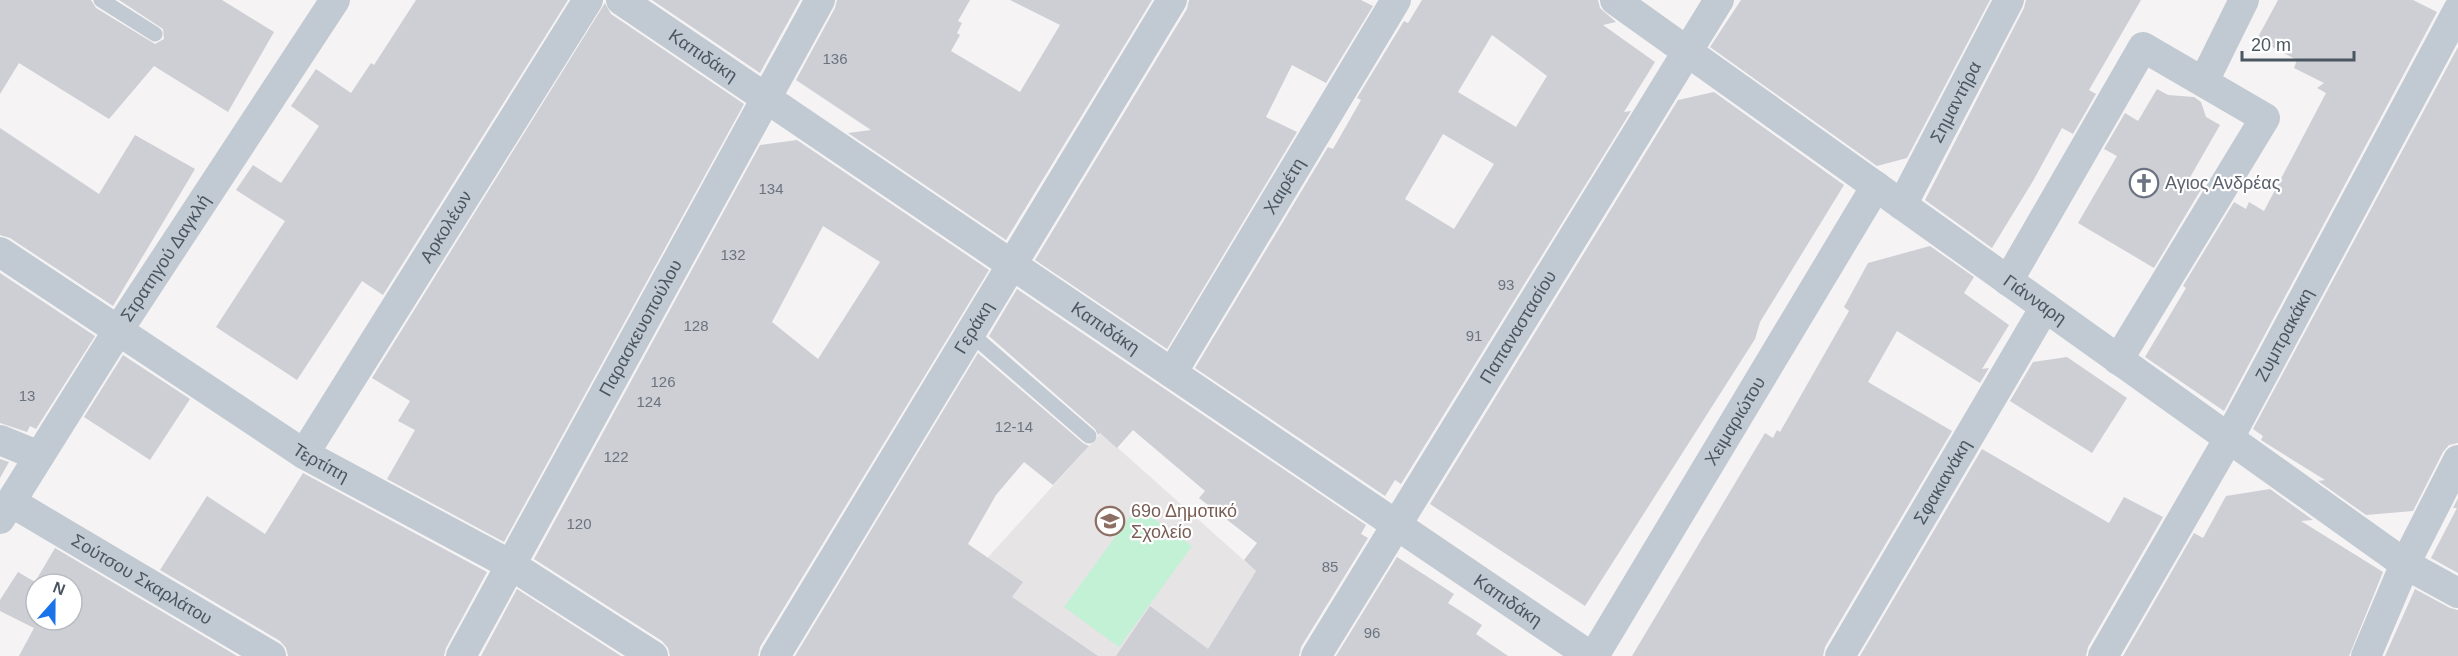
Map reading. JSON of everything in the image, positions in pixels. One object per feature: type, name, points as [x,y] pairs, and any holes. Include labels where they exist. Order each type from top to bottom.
[{"type":"street","name":"Στρατηγού Δαγκλή","points":[[6,511],[118,329],[335,0]]},
{"type":"street","name":"Αρκολέων","points":[[304,454],[588,0]]},
{"type":"street","name":"Καπιδάκη","points":[[621,0],[1592,656]]},
{"type":"street","name":"Παρασκευοπούλου","points":[[461,656],[820,0]]},
{"type":"street","name":"Γεράκη","points":[[775,656],[1172,0]]},
{"type":"street","name":"Χαιρέτη","points":[[1172,373],[1396,0]]},
{"type":"street","name":"Γιάνναρη","points":[[1616,0],[2404,564],[2458,593]]},
{"type":"street","name":"Παπαναστασίου","points":[[1316,656],[1719,0]]},
{"type":"street","name":"Σημαντήρα","points":[[1902,205],[2009,0]]},
{"type":"street","points":[[2204,81],[2244,0]]},
{"type":"street","points":[[2444,0],[2458,9]]},
{"type":"street","name":"Ζυμπρακάκη","points":[[2103,656],[2229,438],[2458,9]]},
{"type":"street","points":[[2008,281],[2143,46],[2265,118],[2118,360]]},
{"type":"street","name":"Χειμαριώτου","points":[[1592,656],[1876,186]]},
{"type":"street","name":"Τερτίπη","points":[[0,252],[304,454],[511,565],[653,656]]},
{"type":"street","name":"Σφακιανάκη","points":[[1840,656],[2045,307]]},
{"type":"street","points":[[0,440],[39,456]]},
{"type":"street","points":[[2367,656],[2404,564],[2458,460]]},
{"type":"street","name":"Σούτσου Σκαρλάτου","points":[[6,511],[271,656]]},
{"type":"lane","points":[[101,0],[155,34]]},
{"type":"lane","points":[[970,333],[1089,436]]},
{"type":"shaded area","name":"69ο Δημοτικό Σχολείο","points":[[1101,433],[1256,571],[1208,649],[1167,656],[917,656],[981,565]]},
{"type":"green space","points":[[1137,507],[1192,546],[1119,647],[1064,607]]},
{"type":"building","points":[[0,0],[91,0],[96,8],[155,44],[164,39],[163,29],[119,0],[222,0],[274,32],[228,112],[154,66],[109,119],[19,63],[0,94]]},
{"type":"building","points":[[416,0],[568,0],[383,295],[362,281],[297,380],[216,327],[285,221],[236,190],[253,165],[281,183],[319,126],[291,106],[316,69],[351,93],[371,63],[374,65]]},
{"type":"building","points":[[652,0],[800,0],[760,73]]},
{"type":"building","points":[[837,0],[970,0],[958,21],[962,23],[957,33],[960,35],[951,51],[1020,92],[1060,25],[1010,0],[1152,0],[1006,240],[848,133],[871,130],[796,80],[835,8]]},
{"type":"building","points":[[1189,0],[1361,0],[1373,6],[1326,83],[1292,65],[1266,117],[1297,132],[1167,349],[1035,260],[1187,9]]},
{"type":"building","points":[[1422,0],[1598,0],[1600,8],[1616,22],[1603,25],[1655,62],[1624,112],[1631,111],[1401,484],[1395,480],[1385,496],[1195,368],[1328,147],[1333,149],[1361,100],[1357,98],[1404,21],[1408,23]],"holes":[[[1492,35],[1547,76],[1516,127],[1458,92]],[[1443,134],[1494,164],[1454,229],[1405,199]]]},
{"type":"building","points":[[1741,0],[1990,0],[1907,158],[1877,166],[1710,47]]},
{"type":"building","points":[[2026,0],[2141,0],[2089,90],[2096,94],[2073,134],[2062,128],[1992,248],[1925,200],[2024,8]]},
{"type":"building","points":[[2278,0],[2413,0],[2437,12],[2224,411],[2145,357],[2186,288],[2183,286],[2234,202],[2246,209],[2249,202],[2264,211],[2326,93],[2317,88],[2324,83],[2294,68],[2297,60],[2257,39]]},
{"type":"building","points":[[605,3],[611,14],[744,104],[504,542],[387,479],[415,430],[398,421],[410,401],[372,378]]},
{"type":"building","points":[[2458,47],[2458,443],[2449,445],[2443,452],[2413,511],[2366,515],[2318,481],[2325,480],[2261,440],[2263,436],[2253,429]]},
{"type":"building","name":"Αγιος Ανδρέας","points":[[2157,89],[2168,95],[2194,97],[2201,102],[2206,117],[2220,125],[2189,179],[2203,186],[2154,268],[2078,223],[2117,156],[2104,149],[2125,113],[2138,121]]},
{"type":"building","points":[[1714,92],[1844,185],[1760,322],[1755,339],[1585,606],[1430,504],[1678,100]]},
{"type":"building","points":[[0,128],[99,194],[135,135],[195,169],[113,306],[10,238],[0,235]]},
{"type":"building","points":[[797,140],[989,270],[760,647],[758,656],[670,656],[668,648],[662,641],[534,559],[760,145]],"holes":[[[823,226],[880,262],[818,359],[772,322]]]},
{"type":"building","points":[[1930,246],[1974,277],[1964,293],[2009,325],[1982,369],[1989,368],[1980,383],[1897,331],[1868,382],[1952,431],[1825,647],[1823,656],[1632,656],[1765,433],[1773,438],[1777,430],[1780,432],[1849,311],[1844,307],[1868,263]]},
{"type":"building","points":[[0,273],[95,336],[36,429],[30,426],[27,432],[0,423]]},
{"type":"building","points":[[1017,289],[1366,525],[1361,534],[1368,538],[1301,647],[1299,656],[1116,656],[1150,606],[1208,649],[1256,571],[1244,560],[1257,543],[1199,498],[1205,491],[1133,430],[1117,448],[1100,433],[1098,435],[1095,429],[989,336]]},
{"type":"building","points":[[978,353],[1089,446],[1053,485],[1024,462],[996,495],[968,544],[1023,582],[1012,597],[1098,656],[795,656]]},
{"type":"building","points":[[123,355],[190,399],[150,460],[84,417]]},
{"type":"building","points":[[2067,357],[2127,398],[2092,453],[2010,401],[2033,362]]},
{"type":"building","points":[[1982,449],[2109,523],[2124,497],[2163,517],[2088,647],[2086,656],[1860,656]]},
{"type":"building","points":[[0,459],[9,462],[0,478]]},
{"type":"building","points":[[303,473],[487,572],[446,648],[444,656],[288,656],[286,648],[280,641],[160,570],[207,496],[265,534]]},
{"type":"building","points":[[2270,489],[2313,520],[2301,521],[2383,572],[2349,656],[2123,656],[2194,533],[2203,538],[2226,496]]},
{"type":"building","points":[[2458,498],[2458,573],[2431,558],[2457,508],[2453,508]]},
{"type":"building","points":[[55,548],[237,656],[19,656],[32,632],[84,632],[84,572],[41,572]]},
{"type":"building","points":[[1397,557],[1454,594],[1448,603],[1482,625],[1476,634],[1508,656],[1336,656]]},
{"type":"building","points":[[18,572],[24,576],[24,623],[0,611],[0,600]]},
{"type":"building","points":[[517,589],[621,656],[481,656]]},
{"type":"building","points":[[2415,589],[2458,610],[2458,656],[2385,656]]},
{"type":"place","name":"Αγιος Ανδρέας","points":[[2144,183]]},
{"type":"place","name":"69ο Δημοτικό Σχολείο","points":[[1110,521]]}]
